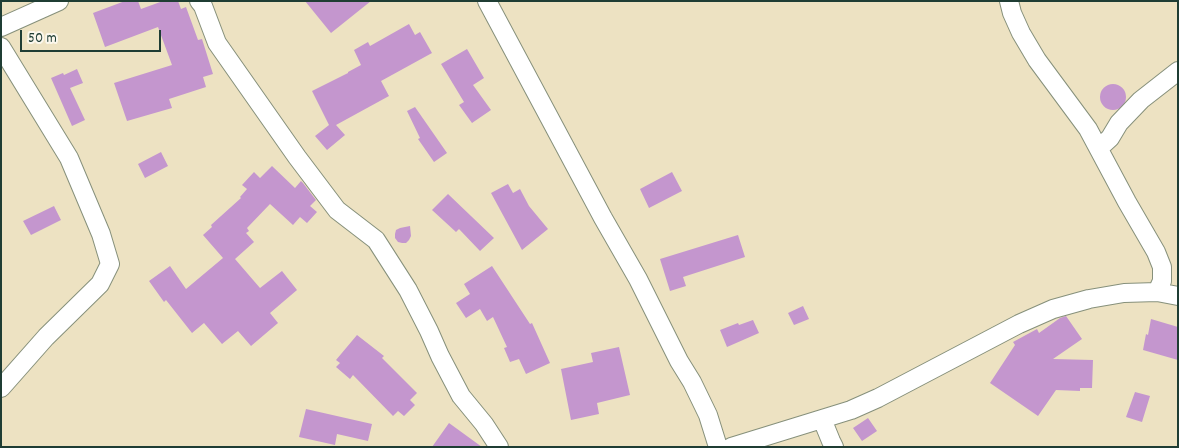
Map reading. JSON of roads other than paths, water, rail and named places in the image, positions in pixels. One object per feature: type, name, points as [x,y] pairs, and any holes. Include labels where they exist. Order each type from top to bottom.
[{"type":"street","points":[[1,27],[59,1]]},
{"type":"street","points":[[199,1],[203,6],[217,43],[337,210],[376,240],[408,290],[461,396],[484,424],[499,447]]},
{"type":"street","points":[[487,1],[692,382],[708,414],[718,447]]},
{"type":"street","points":[[1009,1],[1021,33],[1037,60],[1088,129],[1156,252],[1162,267],[1162,281],[1157,292]]},
{"type":"street","points":[[1,47],[69,158],[101,234],[110,264],[100,284],[46,337],[1,388]]},
{"type":"street","points":[[1099,148],[1110,138],[1118,123],[1141,100],[1178,71]]},
{"type":"street","points":[[731,447],[851,410],[878,398],[1019,324],[1053,310],[1089,299],[1124,293],[1157,292],[1178,296]]},
{"type":"street","points":[[822,419],[834,447]]}]
